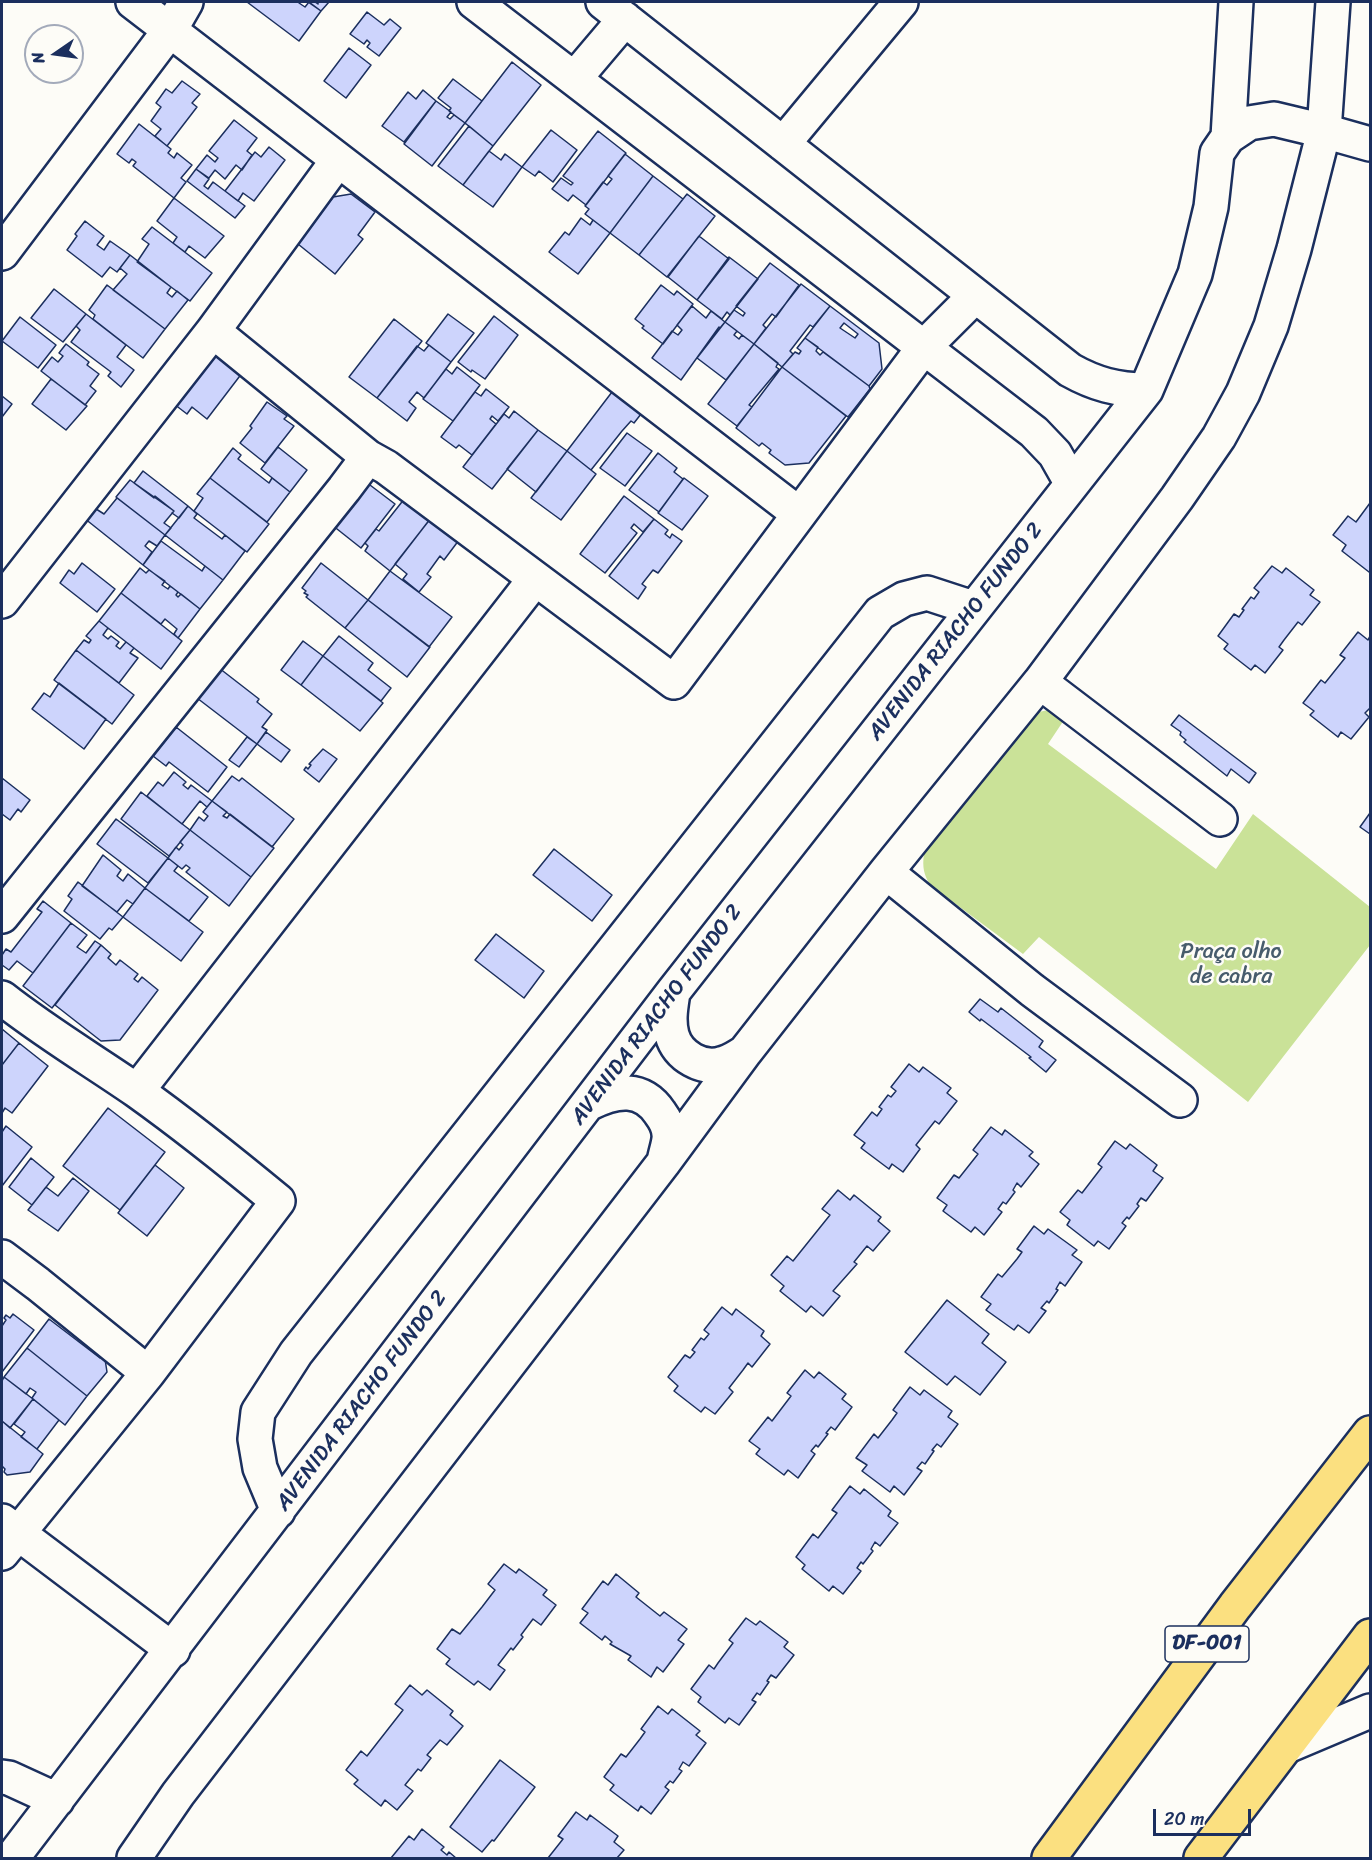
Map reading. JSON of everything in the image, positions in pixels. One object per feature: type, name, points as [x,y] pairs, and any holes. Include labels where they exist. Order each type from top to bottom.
[{"type":"highway","name":"DF-001","points":[[1049,1858],[1235,1606],[1371,1433]]},
{"type":"highway","points":[[1201,1858],[1224,1843],[1287,1746],[1371,1636]]},
{"type":"street","points":[[133,2],[799,514]]},
{"type":"street","points":[[2,252],[170,30],[186,2]]},
{"type":"street","points":[[474,2],[1034,432],[1055,454],[1072,484]]},
{"type":"street","points":[[783,144],[901,2]]},
{"type":"street","name":"AVENIDA RIACHO FUNDO 2","points":[[12,1858],[673,992],[1146,390],[1195,274],[1211,207],[1217,153],[1228,137],[1236,2]]},
{"type":"street","points":[[147,1854],[178,1794],[664,1162],[745,1052],[886,872],[1040,682],[1177,498],[1218,437],[1243,393],[1271,326],[1294,249],[1324,131],[1333,2]]},
{"type":"street","points":[[574,78],[614,10],[1070,370],[1106,387],[1146,390]]},
{"type":"street","points":[[1228,137],[1249,123],[1274,119],[1371,144]]},
{"type":"street","points":[[2,601],[213,331],[338,160]]},
{"type":"street","points":[[213,331],[368,457],[386,467],[674,682],[924,347],[975,296]]},
{"type":"street","points":[[2,916],[368,457]]},
{"type":"street","points":[[137,1091],[535,579]]},
{"type":"street","points":[[278,1511],[260,1468],[255,1439],[258,1412],[296,1353],[880,613],[904,599],[927,593],[973,608]]},
{"type":"street","points":[[1040,682],[1220,819]]},
{"type":"street","points":[[886,872],[1032,990],[1180,1101]]},
{"type":"street","points":[[673,992],[669,1015],[672,1036],[680,1050],[694,1062],[708,1066],[724,1064],[745,1052]]},
{"type":"street","points":[[2,998],[28,1019],[137,1091],[214,1148],[278,1201],[148,1373],[7,1536],[172,1650]]},
{"type":"street","points":[[590,1103],[601,1097],[620,1092],[638,1094],[655,1105],[666,1122],[669,1138],[664,1162]]},
{"type":"street","points":[[2,1257],[148,1373]]},
{"type":"street","points":[[1287,1746],[1371,1711]]},
{"type":"street","points":[[2,1777],[57,1800]]},
{"type":"green space","name":"Praça olho de cabra","points":[[1048,710],[1066,717],[1048,744],[1216,869],[1253,814],[1370,907],[1370,945],[1248,1102],[1039,937],[1023,954],[930,885],[923,867],[924,854],[1031,716]]},
{"type":"building","points":[[247,2],[301,2],[299,3],[305,7],[309,2],[321,11],[299,41]]},
{"type":"building","points":[[308,2],[318,4],[318,2],[329,2],[321,11]]},
{"type":"building","points":[[367,12],[384,25],[390,19],[401,28],[379,56],[367,47],[370,43],[367,40],[364,44],[350,34]]},
{"type":"building","points":[[349,48],[371,65],[346,98],[324,81]]},
{"type":"building","points":[[512,62],[541,85],[493,146],[465,123]]},
{"type":"building","points":[[453,79],[482,101],[465,123],[449,111],[451,108],[438,98]]},
{"type":"building","points":[[182,81],[200,94],[192,103],[197,107],[167,146],[155,136],[161,129],[151,121],[161,107],[156,103],[166,89],[172,93]]},
{"type":"building","points":[[423,90],[436,101],[404,142],[382,126],[408,92],[416,99]]},
{"type":"building","points":[[436,101],[451,112],[447,117],[450,119],[454,115],[465,123],[432,166],[404,144]]},
{"type":"building","points":[[234,120],[257,138],[247,151],[252,155],[242,170],[236,165],[225,179],[215,170],[209,178],[196,169],[207,155],[215,162],[218,158],[209,151]]},
{"type":"building","points":[[139,124],[171,149],[168,153],[174,158],[177,153],[192,165],[181,178],[186,182],[174,198],[133,166],[136,162],[132,159],[129,163],[117,154]]},
{"type":"building","points":[[469,126],[493,146],[463,185],[438,166]]},
{"type":"building","points":[[551,130],[577,150],[553,182],[539,171],[535,176],[522,167]]},
{"type":"building","points":[[598,131],[626,153],[586,205],[573,195],[568,201],[552,189],[561,178],[571,185],[573,183],[563,176]]},
{"type":"building","points":[[269,147],[285,160],[254,201],[243,193],[238,201],[225,191],[255,152],[261,157]]},
{"type":"building","points":[[489,151],[501,160],[505,154],[522,167],[493,207],[463,185]]},
{"type":"building","points":[[625,154],[653,176],[610,233],[585,214],[589,209],[585,206],[603,182],[607,185],[612,179],[608,176]]},
{"type":"building","points":[[196,169],[209,179],[204,186],[208,189],[213,182],[245,206],[235,218],[187,181]]},
{"type":"building","points":[[653,176],[683,199],[639,255],[610,233]]},
{"type":"building","points":[[351,194],[375,212],[358,235],[363,239],[335,274],[298,244],[333,197]]},
{"type":"building","points":[[687,194],[715,216],[667,277],[639,255]]},
{"type":"building","points":[[174,198],[224,236],[205,258],[189,246],[185,252],[173,243],[177,237],[157,221]]},
{"type":"building","points":[[581,218],[590,225],[593,220],[610,233],[578,274],[549,252],[565,232],[569,235]]},
{"type":"building","points":[[85,221],[104,236],[97,245],[104,250],[110,241],[130,255],[117,272],[110,267],[102,277],[67,250]]},
{"type":"building","points":[[152,227],[212,273],[190,301],[137,262],[149,244],[142,239]]},
{"type":"building","points":[[699,236],[729,259],[697,300],[668,277]]},
{"type":"building","points":[[130,255],[171,287],[167,293],[172,297],[177,291],[188,300],[165,329],[113,290],[127,274],[120,268]]},
{"type":"building","points":[[729,257],[758,279],[730,315],[727,312],[722,319],[697,300]]},
{"type":"building","points":[[770,263],[799,285],[776,317],[772,314],[763,325],[766,328],[754,344],[725,322],[734,310],[743,316],[745,313],[736,306]]},
{"type":"building","points":[[801,284],[830,306],[813,327],[810,325],[790,351],[793,354],[782,367],[754,344]]},
{"type":"building","points":[[107,285],[165,329],[143,358],[93,319],[95,315],[89,310]]},
{"type":"building","points":[[661,285],[674,295],[677,291],[693,304],[663,344],[642,328],[644,326],[635,319]]},
{"type":"building","points":[[54,289],[86,314],[63,342],[31,318]]},
{"type":"building","points":[[692,306],[706,318],[711,311],[725,322],[681,380],[652,358],[672,331],[678,335],[682,330],[677,325]]},
{"type":"building","points":[[830,306],[879,343],[882,369],[869,386],[805,338]],"holes":[[[844,323],[858,334],[855,338],[840,328]]]},
{"type":"building","points":[[86,314],[126,345],[117,357],[134,370],[121,387],[108,376],[111,372],[71,342],[80,330],[76,326]]},
{"type":"building","points":[[448,314],[474,333],[451,362],[426,343]]},
{"type":"building","points":[[494,316],[518,335],[485,379],[458,362]]},
{"type":"building","points":[[20,317],[56,345],[38,368],[2,341]]},
{"type":"building","points":[[394,319],[422,341],[377,398],[349,377]]},
{"type":"building","points":[[725,322],[737,331],[734,335],[739,339],[742,335],[754,344],[726,380],[697,358]]},
{"type":"building","points":[[805,338],[818,347],[816,351],[820,355],[823,352],[869,386],[870,389],[848,417],[782,367],[795,352],[799,354],[801,351],[797,348]]},
{"type":"building","points":[[66,344],[89,362],[87,365],[99,374],[90,386],[96,391],[85,405],[41,371],[52,357],[58,362],[63,356],[59,353]]},
{"type":"building","points":[[754,344],[778,363],[776,367],[779,369],[749,405],[752,407],[737,426],[708,404]]},
{"type":"building","points":[[429,345],[451,362],[424,398],[417,392],[409,402],[416,408],[407,421],[377,398],[417,346],[424,351]]},
{"type":"building","points":[[233,352],[249,364],[207,419],[192,407],[187,414],[174,404],[211,355]]},
{"type":"building","points":[[457,367],[480,385],[453,421],[423,399],[446,369],[452,374]]},
{"type":"building","points":[[782,367],[846,416],[809,463],[785,465],[769,453],[771,450],[762,443],[759,446],[736,428]]},
{"type":"building","points":[[51,379],[87,406],[66,430],[32,404]]},
{"type":"building","points":[[486,389],[509,407],[498,421],[492,416],[490,419],[496,424],[472,455],[459,445],[456,448],[441,437],[475,392],[481,396]]},
{"type":"building","points":[[612,392],[641,414],[634,423],[631,421],[622,431],[591,470],[567,451]]},
{"type":"building","points":[[2,396],[12,404],[2,417]]},
{"type":"building","points":[[267,402],[287,416],[284,419],[294,426],[265,463],[240,443]]},
{"type":"building","points":[[514,411],[538,430],[492,489],[463,467],[504,414],[509,418]]},
{"type":"building","points":[[538,430],[567,451],[536,492],[507,469]]},
{"type":"building","points":[[627,433],[652,451],[625,486],[600,468]]},
{"type":"building","points":[[278,447],[307,470],[290,492],[261,469]]},
{"type":"building","points":[[233,448],[241,455],[238,459],[269,483],[272,478],[290,492],[267,522],[210,478]]},
{"type":"building","points":[[567,451],[596,474],[561,520],[531,498]]},
{"type":"building","points":[[658,453],[677,468],[674,472],[683,479],[659,512],[629,490]]},
{"type":"building","points":[[143,471],[188,506],[179,518],[155,496],[154,498],[134,483]]},
{"type":"building","points":[[210,478],[269,524],[247,552],[194,511],[203,498],[197,494]]},
{"type":"building","points":[[684,478],[708,496],[682,530],[658,513]]},
{"type":"building","points":[[130,480],[174,511],[164,523],[171,528],[165,535],[116,497]]},
{"type":"building","points":[[366,482],[395,504],[361,548],[332,525]]},
{"type":"building","points":[[624,496],[654,519],[643,532],[634,524],[631,528],[637,533],[605,573],[580,554]]},
{"type":"building","points":[[117,498],[165,535],[157,546],[149,541],[145,546],[152,552],[143,565],[84,518],[93,507],[104,514]]},
{"type":"building","points":[[405,498],[437,510],[390,571],[365,551],[368,546],[365,543],[376,529],[379,531]]},
{"type":"building","points":[[1370,503],[1369,572],[1342,551],[1346,545],[1333,535],[1348,516],[1356,522]]},
{"type":"building","points":[[188,506],[197,514],[194,518],[222,539],[225,535],[245,551],[223,580],[165,535]]},
{"type":"building","points":[[431,518],[465,532],[444,560],[440,556],[427,574],[431,577],[419,592],[403,579],[407,574],[395,564]]},
{"type":"building","points":[[654,519],[668,530],[665,534],[670,538],[672,534],[682,541],[658,573],[653,570],[642,584],[646,587],[638,599],[609,576]]},
{"type":"building","points":[[161,541],[202,571],[205,566],[223,580],[200,609],[143,565]]},
{"type":"building","points":[[82,563],[115,589],[97,612],[60,583],[69,570],[74,574]]},
{"type":"building","points":[[321,563],[368,600],[345,628],[306,597],[308,595],[302,588]]},
{"type":"building","points":[[1272,566],[1282,573],[1286,568],[1314,590],[1310,595],[1320,602],[1302,625],[1298,622],[1284,640],[1279,647],[1283,650],[1265,673],[1255,665],[1251,670],[1224,649],[1228,644],[1218,636],[1234,614],[1239,617],[1251,597],[1254,599],[1259,592],[1254,588]]},
{"type":"building","points":[[140,568],[146,573],[149,570],[165,581],[162,585],[168,589],[170,586],[178,592],[176,595],[178,597],[181,594],[200,609],[178,638],[174,634],[177,629],[165,619],[161,624],[121,593]]},
{"type":"building","points":[[390,571],[452,617],[429,647],[368,600]]},
{"type":"building","points":[[121,593],[182,641],[161,669],[99,621]]},
{"type":"building","points":[[368,600],[430,647],[407,677],[345,628]]},
{"type":"building","points":[[99,621],[108,628],[103,635],[108,639],[111,636],[119,642],[116,646],[120,649],[126,642],[134,648],[130,653],[138,658],[119,683],[76,650],[84,640],[89,643],[91,640],[86,636]]},
{"type":"building","points":[[1358,632],[1368,640],[1370,636],[1370,708],[1365,713],[1369,717],[1351,739],[1341,732],[1338,737],[1310,715],[1314,711],[1303,703],[1321,680],[1325,683],[1345,658],[1340,655]]},
{"type":"building","points":[[339,636],[373,663],[368,670],[391,688],[381,701],[323,656]]},
{"type":"building","points":[[303,641],[323,656],[301,685],[281,670]]},
{"type":"building","points":[[76,650],[134,695],[112,724],[54,680]]},
{"type":"building","points":[[323,656],[383,703],[360,731],[301,685]]},
{"type":"building","points":[[219,668],[259,699],[257,702],[272,714],[262,727],[267,730],[257,744],[197,698]]},
{"type":"building","points":[[59,683],[106,719],[84,749],[32,709],[44,693],[50,697]]},
{"type":"building","points":[[1179,715],[1256,773],[1249,783],[1231,769],[1227,776],[1184,742],[1186,740],[1180,735],[1181,732],[1171,725]]},
{"type":"building","points":[[176,727],[227,767],[208,792],[169,762],[166,766],[153,756]]},
{"type":"building","points":[[266,732],[290,750],[281,762],[257,744]]},
{"type":"building","points":[[247,737],[257,744],[239,767],[229,760]]},
{"type":"building","points":[[323,749],[337,759],[319,782],[304,770],[306,767],[308,769],[311,765],[309,764]]},
{"type":"building","points":[[174,772],[186,782],[183,785],[188,789],[191,785],[212,801],[207,807],[200,801],[182,824],[147,796],[158,782],[163,786]]},
{"type":"building","points":[[232,776],[239,781],[242,778],[294,819],[272,847],[212,801]]},
{"type":"building","points":[[2,778],[30,800],[21,812],[18,809],[10,820],[2,814]]},
{"type":"building","points":[[141,792],[190,830],[169,856],[121,819]]},
{"type":"building","points":[[212,801],[227,812],[223,816],[227,818],[230,814],[274,848],[251,877],[190,830],[199,817],[204,821],[208,816],[203,812]]},
{"type":"building","points":[[1370,813],[1370,834],[1360,827]]},
{"type":"building","points":[[116,819],[168,858],[148,883],[97,844]]},
{"type":"building","points":[[190,830],[251,877],[229,906],[186,872],[190,868],[186,865],[182,869],[168,858],[176,847],[179,850],[183,845],[180,842]]},
{"type":"building","points":[[554,849],[612,895],[592,921],[533,875]]},
{"type":"building","points":[[103,855],[121,870],[117,876],[123,881],[128,874],[145,888],[133,904],[127,900],[117,912],[82,886]]},
{"type":"building","points":[[168,858],[178,866],[174,871],[208,897],[189,921],[145,888]]},
{"type":"building","points":[[78,882],[123,917],[100,939],[64,911],[72,899],[68,896]]},
{"type":"building","points":[[145,888],[203,932],[181,961],[123,917]]},
{"type":"building","points":[[43,901],[71,923],[33,973],[17,961],[9,970],[2,965],[2,955],[6,949],[11,952],[42,912],[37,909]]},
{"type":"building","points":[[71,923],[87,935],[77,947],[86,953],[95,941],[101,945],[52,1008],[23,986]]},
{"type":"building","points":[[496,934],[544,971],[524,998],[475,960]]},
{"type":"building","points":[[101,945],[111,954],[108,958],[116,965],[120,960],[138,974],[134,979],[138,982],[142,977],[158,990],[120,1040],[101,1041],[55,1005]]},
{"type":"building","points":[[980,999],[998,1012],[1001,1008],[1043,1041],[1039,1047],[1056,1060],[1046,1072],[1029,1058],[1031,1057],[969,1012]]},
{"type":"building","points":[[2,1029],[19,1043],[2,1065]]},
{"type":"building","points":[[19,1043],[48,1066],[12,1113],[5,1108],[2,1113],[2,1065]]},
{"type":"building","points":[[909,1064],[919,1072],[923,1067],[951,1088],[947,1093],[957,1101],[939,1124],[935,1121],[916,1145],[920,1149],[903,1172],[892,1164],[889,1169],[861,1148],[865,1143],[854,1135],[872,1112],[877,1116],[882,1109],[879,1107],[888,1095],[891,1097],[896,1091],[891,1087]]},
{"type":"building","points":[[108,1108],[165,1152],[120,1210],[63,1166]]},
{"type":"building","points":[[6,1126],[32,1147],[2,1186],[2,1132]]},
{"type":"building","points":[[991,1127],[1002,1135],[1005,1130],[1033,1152],[1029,1156],[1039,1164],[1021,1187],[1017,1183],[1013,1190],[1015,1192],[1006,1204],[1003,1202],[998,1209],[1002,1212],[984,1235],[975,1227],[971,1232],[943,1211],[947,1205],[937,1198],[954,1175],[959,1178],[978,1154],[973,1150]]},
{"type":"building","points":[[1115,1141],[1126,1149],[1130,1144],[1157,1165],[1153,1171],[1163,1178],[1146,1201],[1141,1198],[1137,1204],[1139,1206],[1129,1219],[1127,1217],[1122,1223],[1126,1226],[1109,1249],[1098,1241],[1094,1246],[1067,1225],[1070,1220],[1060,1212],[1078,1190],[1082,1193],[1102,1167],[1098,1164]]},
{"type":"building","points":[[31,1158],[54,1177],[32,1205],[9,1187]]},
{"type":"building","points":[[155,1165],[184,1188],[147,1236],[118,1213]]},
{"type":"building","points":[[73,1178],[89,1191],[58,1231],[28,1210],[46,1187],[58,1196]]},
{"type":"building","points":[[838,1190],[850,1200],[854,1195],[881,1217],[878,1221],[890,1231],[873,1251],[867,1246],[854,1262],[857,1264],[833,1291],[840,1296],[823,1316],[811,1306],[806,1312],[780,1291],[784,1286],[771,1275],[787,1256],[793,1261],[830,1215],[822,1209]]},
{"type":"building","points":[[1034,1226],[1044,1234],[1048,1229],[1077,1250],[1072,1255],[1082,1262],[1065,1286],[1060,1282],[1056,1289],[1058,1290],[1049,1303],[1047,1301],[1041,1308],[1046,1311],[1029,1333],[1018,1325],[1014,1330],[986,1310],[991,1304],[981,1297],[998,1274],[1002,1277],[1017,1259],[1022,1252],[1017,1249]]},
{"type":"building","points":[[947,1300],[989,1334],[982,1343],[1006,1362],[980,1395],[955,1376],[947,1385],[905,1352]]},
{"type":"building","points":[[722,1307],[732,1315],[736,1309],[764,1331],[761,1336],[770,1344],[752,1367],[748,1363],[729,1388],[733,1392],[715,1414],[705,1407],[701,1412],[674,1391],[678,1386],[668,1377],[685,1355],[690,1358],[695,1352],[692,1350],[701,1338],[704,1340],[709,1334],[704,1330]]},
{"type":"building","points":[[13,1314],[34,1330],[2,1372],[2,1326],[6,1315],[10,1318]]},
{"type":"building","points":[[49,1319],[100,1358],[101,1356],[105,1359],[107,1372],[87,1396],[27,1348]]},
{"type":"building","points":[[27,1348],[87,1396],[65,1425],[32,1398],[36,1392],[30,1388],[26,1394],[4,1377]]},
{"type":"building","points":[[805,1370],[814,1378],[819,1372],[846,1394],[842,1399],[852,1407],[835,1430],[831,1427],[818,1447],[816,1445],[811,1451],[815,1454],[798,1478],[788,1470],[784,1475],[756,1454],[760,1449],[749,1441],[768,1417],[772,1421],[791,1396],[787,1393]]},
{"type":"building","points":[[4,1377],[33,1399],[10,1428],[2,1421],[2,1381]]},
{"type":"building","points":[[910,1387],[920,1395],[924,1390],[952,1411],[948,1417],[958,1424],[941,1447],[937,1444],[925,1464],[922,1462],[917,1468],[922,1471],[904,1495],[894,1486],[890,1492],[862,1471],[867,1465],[856,1458],[874,1434],[878,1438],[892,1420],[897,1413],[893,1410]]},
{"type":"building","points":[[33,1399],[59,1420],[37,1449],[21,1437],[25,1432],[14,1424]]},
{"type":"building","points":[[2,1421],[43,1454],[30,1472],[7,1475],[4,1472]]},
{"type":"building","points":[[850,1486],[860,1494],[864,1489],[891,1511],[888,1516],[898,1523],[880,1546],[875,1542],[871,1549],[873,1551],[857,1568],[861,1571],[843,1594],[833,1586],[829,1591],[802,1569],[805,1565],[796,1557],[813,1534],[818,1538],[837,1513],[832,1510]]},
{"type":"building","points":[[504,1564],[516,1573],[519,1569],[547,1590],[543,1595],[556,1605],[541,1625],[533,1619],[521,1635],[523,1637],[498,1665],[505,1670],[490,1690],[478,1681],[474,1685],[446,1664],[450,1659],[437,1649],[452,1629],[460,1634],[482,1607],[495,1590],[488,1584]]},
{"type":"building","points":[[616,1574],[639,1593],[636,1597],[660,1616],[664,1612],[687,1629],[678,1640],[684,1644],[663,1672],[657,1667],[651,1677],[628,1660],[631,1656],[610,1644],[612,1642],[605,1636],[602,1640],[580,1623],[588,1613],[582,1609],[603,1581],[608,1585]]},
{"type":"building","points":[[746,1618],[756,1625],[760,1621],[788,1642],[784,1647],[794,1655],[776,1678],[771,1675],[760,1695],[757,1693],[752,1700],[756,1702],[739,1725],[729,1718],[725,1723],[698,1702],[701,1697],[691,1689],[709,1665],[714,1669],[733,1643],[729,1640]]},
{"type":"building","points":[[410,1685],[422,1695],[427,1690],[453,1711],[450,1715],[463,1726],[447,1745],[440,1740],[427,1755],[431,1758],[421,1771],[418,1769],[405,1785],[413,1791],[397,1810],[385,1800],[381,1806],[354,1784],[358,1780],[346,1770],[361,1751],[367,1756],[403,1710],[395,1704]]},
{"type":"building","points":[[658,1706],[668,1714],[672,1709],[700,1731],[696,1735],[706,1743],[689,1766],[683,1762],[679,1769],[682,1771],[673,1783],[670,1781],[665,1787],[669,1790],[651,1814],[641,1806],[638,1811],[610,1790],[614,1785],[604,1777],[621,1754],[626,1757],[640,1739],[645,1732],[641,1729]]},
{"type":"building","points":[[500,1760],[535,1787],[494,1841],[492,1840],[482,1852],[450,1827]]},
{"type":"building","points":[[576,1812],[587,1820],[590,1815],[618,1836],[614,1842],[624,1850],[617,1858],[548,1858],[563,1839],[558,1836]]},
{"type":"building","points":[[422,1829],[444,1847],[441,1850],[447,1855],[449,1852],[456,1858],[391,1858],[409,1836],[414,1840]]}]
